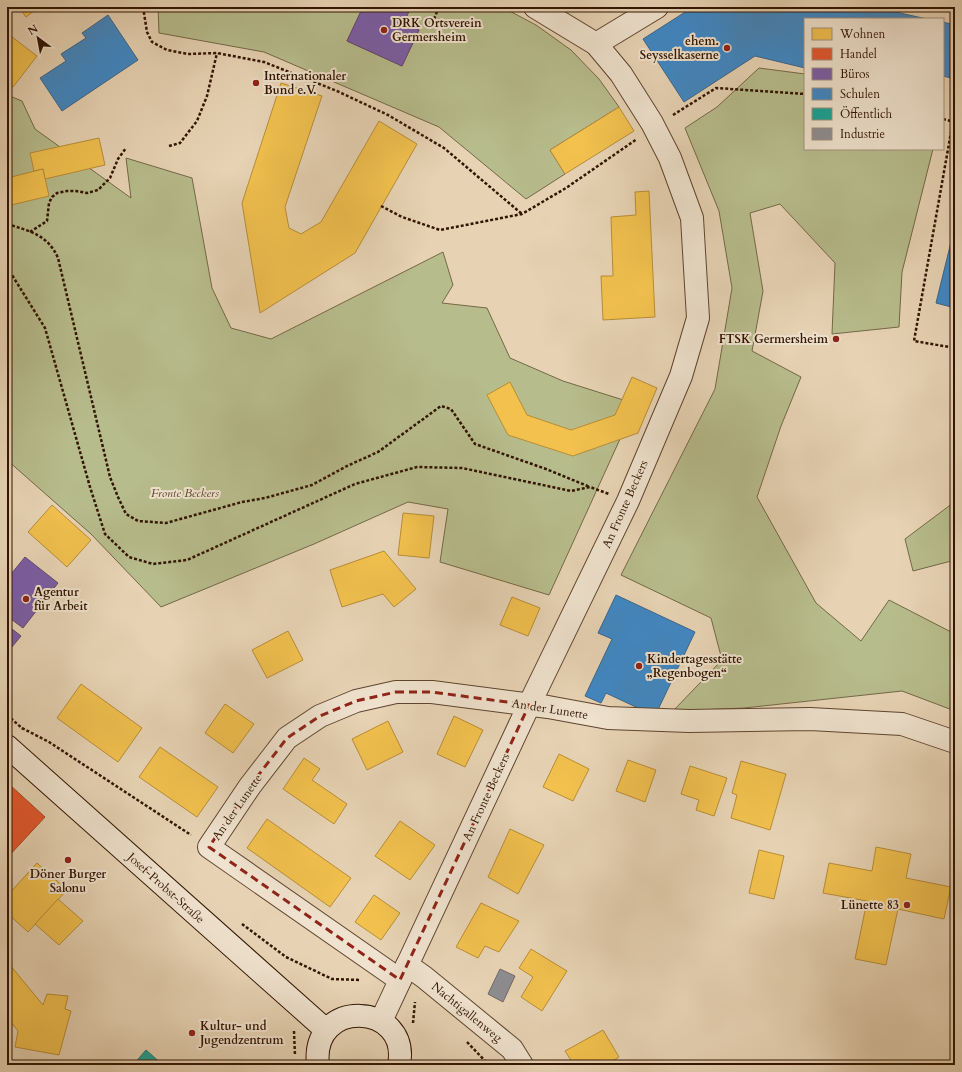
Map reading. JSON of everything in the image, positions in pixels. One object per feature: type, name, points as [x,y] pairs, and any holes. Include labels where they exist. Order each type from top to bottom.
[{"type":"street","name":"An Fronte Beckers","points":[[381,1021],[529,705],[628,501],[681,376],[698,318],[692,218],[670,158],[652,123],[621,74],[596,44],[535,7]]},
{"type":"street","points":[[596,44],[657,7]]},
{"type":"street","name":"An der Lunette","points":[[209,847],[250,786],[287,738],[320,716],[356,701],[396,692],[432,692],[548,707],[608,718],[689,721],[810,719],[902,724],[955,742]]},
{"type":"street","name":"Josef-Probst-Straße","points":[[7,746],[326,1030]]},
{"type":"street","points":[[209,847],[404,973]]},
{"type":"street","name":"Nachtigallenweg","points":[[404,973],[424,977],[512,1049],[522,1065]]},
{"type":"street","points":[[318,1065],[317,1055],[319,1042],[326,1030],[335,1022],[346,1016],[358,1015],[370,1016],[381,1021],[391,1030],[398,1043],[400,1057],[399,1065]]},
{"type":"path","points":[[143,7],[147,32],[152,42],[167,50],[188,54],[217,53],[264,62],[337,91],[388,115],[444,148],[522,214]]},
{"type":"path","points":[[434,19],[439,7]]},
{"type":"path","points":[[169,146],[180,144],[197,121],[207,96],[217,53]]},
{"type":"path","points":[[669,118],[716,88],[804,94]]},
{"type":"path","points":[[944,119],[954,122],[914,341],[955,348]]},
{"type":"path","points":[[381,206],[402,217],[440,230],[522,214],[566,188],[642,136]]},
{"type":"path","points":[[29,232],[47,221],[49,203],[52,197],[57,193],[76,191],[87,193],[98,190],[110,178],[118,159],[126,148]]},
{"type":"path","points":[[7,224],[44,238],[54,249],[58,258],[110,477],[126,514],[138,521],[166,523],[312,485],[347,466],[378,452],[441,406],[451,409],[475,444],[546,469],[628,501]]},
{"type":"path","points":[[7,267],[45,328],[90,487],[105,534],[129,557],[153,564],[187,560],[355,484],[417,467],[462,468],[571,491],[590,487]]},
{"type":"path","points":[[7,715],[33,738]]},
{"type":"path","points":[[21,728],[49,742],[209,847]]},
{"type":"path","points":[[241,924],[286,956],[332,979],[363,980]]},
{"type":"path","points":[[296,1058],[294,1021],[304,1010]]},
{"type":"highlighted area","points":[[396,692],[432,692],[529,705],[400,980],[209,847],[250,786],[287,738],[320,716],[356,701]]},
{"type":"green space","points":[[158,7],[363,7],[347,41],[402,66],[419,30],[404,22],[411,7],[502,7],[536,25],[571,50],[599,79],[619,107],[550,150],[565,174],[526,199],[439,127],[264,52],[159,33]]},
{"type":"green space","points":[[759,68],[804,74],[804,150],[933,150],[902,272],[899,327],[832,334],[835,263],[780,204],[750,213],[763,291],[752,351],[801,377],[781,426],[757,497],[816,603],[861,641],[889,600],[955,634],[955,711],[902,691],[744,708],[673,711],[722,660],[711,618],[621,575],[715,389],[732,288],[719,211],[685,128],[717,107]]},
{"type":"green space","name":"Fronte Beckers","points":[[7,95],[22,101],[35,129],[131,198],[126,158],[192,178],[212,288],[231,328],[271,339],[443,252],[453,285],[442,303],[487,308],[510,358],[563,381],[636,404],[549,595],[440,562],[448,509],[408,502],[314,544],[161,607],[91,534],[7,460]]},
{"type":"green space","points":[[955,494],[955,560],[913,571],[905,539],[953,503]]},
{"type":"building: Wohnen","points":[[19,7],[39,7],[26,17]]},
{"type":"building: Wohnen","points":[[7,33],[37,56],[13,87],[7,82]]},
{"type":"building: Wohnen","points":[[281,83],[322,96],[285,207],[289,228],[301,234],[321,222],[379,121],[417,144],[355,253],[260,313],[242,203]]},
{"type":"building: Wohnen","points":[[619,107],[634,131],[565,174],[550,150]]},
{"type":"building: Wohnen","points":[[99,138],[105,165],[45,179],[43,169],[34,171],[30,153]]},
{"type":"building: Wohnen","points":[[43,169],[49,196],[7,206],[7,178]]},
{"type":"building: Wohnen","points":[[649,191],[655,317],[603,320],[601,276],[613,276],[611,217],[636,215],[635,192]]},
{"type":"building: Wohnen","points":[[632,377],[657,388],[638,433],[573,456],[508,435],[487,395],[510,382],[527,415],[571,430],[615,415]]},
{"type":"building: Wohnen","points":[[52,505],[91,540],[67,567],[28,532]]},
{"type":"building: Wohnen","points":[[403,513],[434,516],[429,558],[398,555]]},
{"type":"building: Wohnen","points":[[384,551],[416,589],[394,607],[383,594],[342,607],[330,570]]},
{"type":"building: Wohnen","points":[[512,597],[540,608],[528,636],[500,625]]},
{"type":"building: Wohnen","points":[[288,631],[303,660],[267,678],[252,650]]},
{"type":"building: Wohnen","points":[[81,684],[142,728],[118,762],[57,718]]},
{"type":"building: Wohnen","points":[[225,704],[254,724],[233,753],[205,733]]},
{"type":"building: Wohnen","points":[[454,716],[483,730],[465,767],[437,754]]},
{"type":"building: Wohnen","points":[[388,721],[403,752],[367,770],[352,739]]},
{"type":"building: Wohnen","points":[[160,747],[218,787],[197,817],[139,777]]},
{"type":"building: Wohnen","points":[[559,754],[589,769],[573,801],[543,787]]},
{"type":"building: Wohnen","points":[[304,758],[320,769],[312,780],[347,804],[334,824],[283,789]]},
{"type":"building: Wohnen","points":[[628,760],[656,770],[645,802],[616,791]]},
{"type":"building: Wohnen","points":[[741,761],[786,774],[770,830],[731,818],[737,795],[732,793]]},
{"type":"building: Wohnen","points":[[690,766],[727,778],[714,816],[696,810],[699,800],[681,794]]},
{"type":"building: Wohnen","points":[[267,819],[351,878],[330,907],[247,848]]},
{"type":"building: Wohnen","points":[[400,821],[435,845],[410,880],[375,856]]},
{"type":"building: Wohnen","points":[[510,829],[544,845],[518,894],[488,877]]},
{"type":"building: Wohnen","name":"Lünette 83","points":[[876,847],[911,854],[906,878],[951,887],[944,919],[898,909],[886,965],[855,959],[867,901],[823,893],[829,863],[872,871]]},
{"type":"building: Wohnen","points":[[759,850],[784,856],[774,899],[749,893]]},
{"type":"building: Wohnen","points":[[37,863],[67,890],[28,932],[7,913],[7,896]]},
{"type":"building: Wohnen","points":[[374,895],[400,913],[381,940],[355,922]]},
{"type":"building: Wohnen","points":[[58,899],[83,921],[59,945],[35,924]]},
{"type":"building: Wohnen","points":[[481,903],[519,921],[499,952],[485,946],[478,958],[456,947]]},
{"type":"building: Wohnen","points":[[531,949],[567,971],[542,1011],[521,997],[533,977],[519,968]]},
{"type":"building: Wohnen","points":[[10,965],[43,1005],[47,994],[68,996],[65,1009],[71,1011],[59,1055],[15,1047],[18,1031],[7,1017],[7,967]]},
{"type":"building: Wohnen","points":[[603,1030],[619,1057],[606,1065],[574,1065],[565,1051]]},
{"type":"building: Handel","points":[[10,785],[45,817],[7,858],[7,788]]},
{"type":"building: Handel","points":[[7,859],[12,863],[7,868]]},
{"type":"building: Büros","points":[[363,7],[373,7],[382,11],[384,7],[411,7],[404,22],[419,30],[402,66],[347,41]]},
{"type":"building: Büros","name":"Agentur für Arbeit","points":[[25,557],[58,583],[23,628],[7,616],[7,579]]},
{"type":"building: Büros","points":[[7,625],[21,636],[7,653]]},
{"type":"building: Schulen","name":"ehem. Seysselkaserne","points":[[693,7],[873,7],[922,18],[804,18],[804,68],[755,56],[684,102],[643,39]]},
{"type":"building: Schulen","points":[[108,15],[138,60],[62,111],[40,78],[66,61],[61,54],[86,38],[82,33]]},
{"type":"building: Schulen","points":[[944,22],[955,25],[955,79],[944,76]]},
{"type":"building: Schulen","points":[[955,226],[955,308],[936,303]]},
{"type":"building: Schulen","name":"Kindertagesstätte „Regenbogen“","points":[[616,595],[695,632],[655,716],[606,693],[601,703],[585,696],[612,639],[598,633]]},
{"type":"building: Öffentlich","points":[[146,1050],[163,1065],[133,1065]]},
{"type":"building: Industrie","points":[[500,969],[515,976],[503,1002],[488,994]]},
{"type":"place","name":"DRK Ortsverein Germersheim","points":[[384,30]]},
{"type":"place","name":"ehem. Seysselkaserne","points":[[727,48]]},
{"type":"place","name":"Internationaler Bund e.V.","points":[[256,83]]},
{"type":"place","name":"FTSK Germersheim","points":[[836,339]]},
{"type":"place","name":"Agentur für Arbeit","points":[[26,599]]},
{"type":"place","name":"Kindertagesstätte „Regenbogen“","points":[[639,666]]},
{"type":"place","name":"Döner Burger Salonu","points":[[68,860]]},
{"type":"place","name":"Lünette 83","points":[[907,905]]},
{"type":"place","name":"Kultur- und Jugendzentrum","points":[[192,1033]]}]
